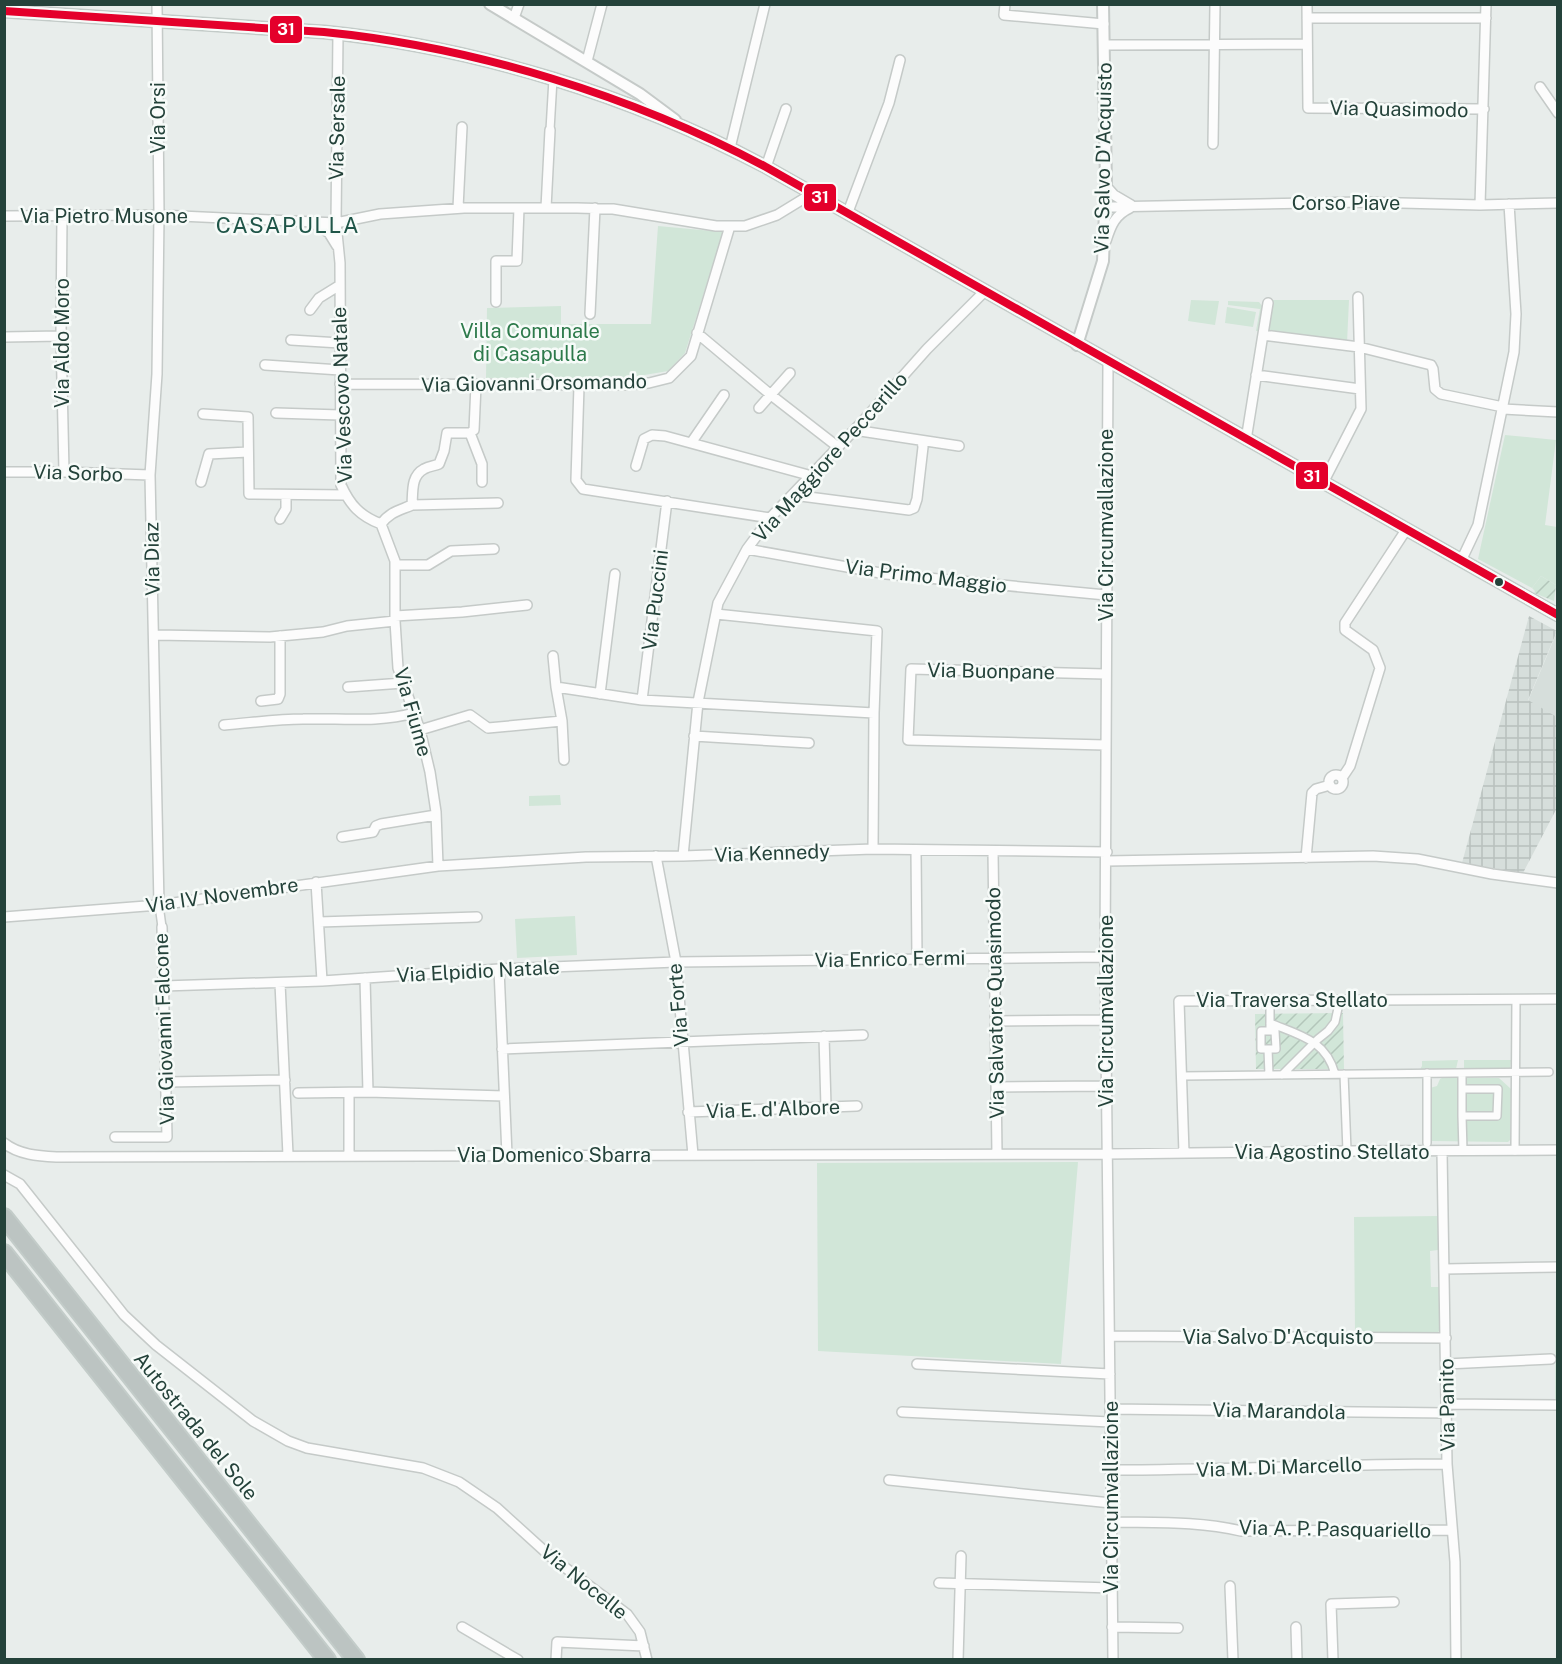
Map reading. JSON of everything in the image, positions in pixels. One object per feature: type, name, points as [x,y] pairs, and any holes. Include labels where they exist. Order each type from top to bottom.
[{"type":"highway","name":"Autostrada del Sole","points":[[4,1217],[356,1659]]},
{"type":"highway","points":[[4,1253],[327,1659]]},
{"type":"main road","points":[[4,11],[37,9],[158,21],[338,33],[402,42],[553,79],[634,107],[730,148],[766,167],[1557,615]]},
{"type":"street","name":"Via Orsi","points":[[157,4],[159,214]]},
{"type":"street","points":[[490,4],[640,94],[683,127]]},
{"type":"street","points":[[514,18],[519,4]]},
{"type":"street","points":[[587,62],[602,4]]},
{"type":"street","points":[[730,148],[765,4]]},
{"type":"street","points":[[1005,4],[1004,15],[1104,24]]},
{"type":"street","name":"Via Salvo D'Acquisto","points":[[1077,345],[1103,261],[1104,249],[1106,186],[1103,4]]},
{"type":"street","points":[[1213,144],[1215,4]]},
{"type":"street","name":"Via Quasimodo","points":[[1307,4],[1308,108],[1484,110]]},
{"type":"street","points":[[1480,205],[1486,4]]},
{"type":"street","points":[[1307,18],[1486,18]]},
{"type":"street","name":"Via Sersale","points":[[336,223],[338,33]]},
{"type":"street","points":[[1104,45],[1307,44]]},
{"type":"street","points":[[848,213],[889,103],[900,60]]},
{"type":"street","points":[[546,208],[553,79]]},
{"type":"street","points":[[1540,87],[1557,112]]},
{"type":"street","points":[[766,167],[786,109]]},
{"type":"street","points":[[458,208],[462,127]]},
{"type":"street","points":[[1106,186],[1114,195],[1134,207]]},
{"type":"street","name":"Via Pietro Musone","points":[[4,216],[159,214],[336,223],[380,214],[458,208],[595,208],[706,224],[745,226],[777,215],[813,193]]},
{"type":"street","points":[[311,222],[328,214],[336,202]]},
{"type":"street","name":"Corso Piave","points":[[1106,207],[1362,202],[1480,205],[1557,203]]},
{"type":"street","points":[[1461,561],[1478,525],[1514,352],[1516,314],[1509,204]]},
{"type":"street","points":[[1104,249],[1114,219],[1120,213],[1134,207]]},
{"type":"street","points":[[496,302],[496,261],[517,261],[519,208]]},
{"type":"street","points":[[590,314],[595,208]]},
{"type":"street","name":"Via Diaz","points":[[159,214],[158,374],[150,475],[159,904]]},
{"type":"street","name":"Via Aldo Moro","points":[[62,215],[61,336],[64,472]]},
{"type":"street","points":[[311,222],[329,233],[338,248]]},
{"type":"street","name":"Via Vescovo Natale","points":[[336,223],[340,285],[341,485],[348,501],[365,518],[381,524]]},
{"type":"street","name":"Via Giovanni Orsomando","points":[[340,384],[579,386],[649,383],[669,378],[691,356],[730,226]]},
{"type":"street","points":[[310,310],[320,298],[340,285]]},
{"type":"street","name":"Via Maggiore Peccerillo","points":[[683,856],[698,702],[718,603],[747,549],[770,518],[812,476],[927,349],[984,292]]},
{"type":"street","points":[[1323,483],[1361,409],[1358,297]]},
{"type":"street","points":[[1246,440],[1268,303]]},
{"type":"street","points":[[697,333],[838,447]]},
{"type":"street","points":[[1263,335],[1359,348],[1432,366],[1435,389],[1441,394],[1503,408],[1557,412]]},
{"type":"street","points":[[4,337],[61,336]]},
{"type":"street","points":[[291,340],[340,343]]},
{"type":"street","name":"Via Circumvallazione","points":[[1108,362],[1105,957],[1113,1659]]},
{"type":"street","points":[[265,365],[340,370]]},
{"type":"street","points":[[759,408],[790,373]]},
{"type":"street","points":[[1256,375],[1360,389]]},
{"type":"street","points":[[412,505],[413,482],[416,476],[427,467],[439,464],[447,433],[470,433],[474,430],[476,385]]},
{"type":"street","points":[[579,386],[576,480],[583,489],[770,518]]},
{"type":"street","points":[[691,443],[724,395]]},
{"type":"street","points":[[276,413],[340,415]]},
{"type":"street","points":[[202,414],[248,417],[249,494],[346,495]]},
{"type":"street","points":[[854,430],[959,446]]},
{"type":"street","points":[[470,433],[482,464],[482,482]]},
{"type":"street","points":[[636,466],[644,439],[652,435],[665,436],[812,476]]},
{"type":"street","points":[[793,495],[909,510],[914,508],[917,499],[922,441]]},
{"type":"street","points":[[201,482],[209,454],[248,452]]},
{"type":"street","name":"Via Sorbo","points":[[4,472],[150,475]]},
{"type":"street","points":[[280,519],[285,509],[286,495]]},
{"type":"street","name":"Via Puccini","points":[[642,700],[668,501]]},
{"type":"street","points":[[381,524],[388,514],[412,505],[498,503]]},
{"type":"street","name":"Via Fiume","points":[[381,524],[395,561],[398,668],[420,730],[430,772],[436,815],[438,866]]},
{"type":"street","points":[[1306,858],[1312,793],[1316,789],[1329,785],[1339,788],[1343,782],[1342,778],[1350,766],[1380,668],[1373,650],[1345,630],[1345,626],[1406,530]]},
{"type":"street","points":[[395,566],[428,566],[451,551],[494,549]]},
{"type":"street","name":"Via Primo Maggio","points":[[747,549],[886,574],[1106,595]]},
{"type":"street","points":[[600,694],[615,574]]},
{"type":"street","points":[[154,635],[280,636],[323,632],[395,618],[527,605]]},
{"type":"street","points":[[716,614],[877,631],[873,849]]},
{"type":"street","points":[[261,701],[278,699],[280,694],[280,636]]},
{"type":"street","points":[[553,656],[562,721],[564,760]]},
{"type":"street","name":"Via Buonpane","points":[[1105,674],[911,669],[908,740],[1105,745]]},
{"type":"street","points":[[348,687],[403,683]]},
{"type":"street","points":[[556,687],[642,700],[874,713]]},
{"type":"street","points":[[224,725],[301,719],[400,717],[414,713]]},
{"type":"street","points":[[420,730],[470,715],[488,728],[562,721]]},
{"type":"street","points":[[694,736],[809,743]]},
{"type":"street","points":[[342,837],[373,832],[376,826],[381,824],[436,815]]},
{"type":"street","name":"Via Kennedy","points":[[438,866],[586,856],[683,856],[873,849],[1107,856],[1306,858],[1373,856],[1417,859],[1492,874],[1557,883]]},
{"type":"street","points":[[916,850],[917,959]]},
{"type":"street","name":"Via Salvatore Quasimodo","points":[[993,851],[997,1154]]},
{"type":"street","name":"Via Forte","points":[[656,856],[675,962],[693,1155]]},
{"type":"street","name":"Via IV Novembre","points":[[4,917],[159,904],[438,866]]},
{"type":"street","points":[[316,882],[322,981]]},
{"type":"street","name":"Via Giovanni Falcone","points":[[115,1137],[167,1137],[162,927],[159,904]]},
{"type":"street","points":[[319,922],[477,917]]},
{"type":"street","name":"Via Enrico Fermi","points":[[675,962],[1105,957]]},
{"type":"street","name":"Via Elpidio Natale","points":[[163,986],[322,981],[499,969],[675,962]]},
{"type":"street","points":[[499,969],[507,1155]]},
{"type":"street","points":[[365,978],[368,1092]]},
{"type":"street","points":[[280,982],[288,1155]]},
{"type":"street","points":[[1282,1075],[1335,1022],[1340,999]]},
{"type":"street","points":[[1515,1151],[1516,999]]},
{"type":"street","name":"Via Traversa Stellato","points":[[1184,1153],[1179,1001],[1557,999]]},
{"type":"street","points":[[1269,1027],[1270,1000]]},
{"type":"street","points":[[995,1021],[1106,1020]]},
{"type":"street","points":[[1269,1027],[1275,1030],[1276,1049],[1261,1049],[1261,1031],[1269,1027],[1314,1042],[1327,1052],[1335,1074]]},
{"type":"street","points":[[502,1049],[863,1035]]},
{"type":"street","points":[[824,1036],[826,1107]]},
{"type":"street","points":[[1268,1049],[1269,1075]]},
{"type":"street","points":[[1182,1076],[1549,1072]]},
{"type":"street","points":[[1427,1073],[1427,1143]]},
{"type":"street","points":[[1462,1073],[1462,1151]]},
{"type":"street","points":[[1344,1074],[1347,1150]]},
{"type":"street","points":[[166,1082],[285,1080]]},
{"type":"street","points":[[996,1087],[1106,1086]]},
{"type":"street","points":[[1462,1089],[1498,1089],[1497,1116],[1462,1116]]},
{"type":"street","points":[[298,1093],[368,1092],[504,1096]]},
{"type":"street","points":[[349,1093],[349,1155]]},
{"type":"street","name":"Via E. d'Albore","points":[[688,1112],[857,1106]]},
{"type":"street","name":"Via Domenico Sbarra","points":[[4,1143],[30,1155],[57,1157],[1107,1154]]},
{"type":"street","name":"Via Agostino Stellato","points":[[1107,1154],[1347,1150],[1557,1150]]},
{"type":"street","name":"Via Panito","points":[[1442,1151],[1448,1464],[1455,1562],[1456,1659]]},
{"type":"street","name":"Via Nocelle","points":[[4,1174],[20,1184],[124,1315],[156,1345],[253,1421],[288,1441],[307,1448],[400,1464],[440,1473],[459,1482],[484,1499],[566,1569],[627,1614],[640,1632],[647,1659]]},
{"type":"street","points":[[1445,1269],[1557,1267]]},
{"type":"street","name":"Via Salvo D'Acquisto","points":[[1110,1336],[1446,1338]]},
{"type":"street","points":[[1446,1364],[1551,1359]]},
{"type":"street","points":[[917,1364],[1110,1374]]},
{"type":"street","name":"Via Marandola","points":[[1110,1409],[1447,1408],[1557,1405]]},
{"type":"street","points":[[902,1412],[1110,1422]]},
{"type":"street","name":"Via M. Di Marcello","points":[[1111,1470],[1448,1464]]},
{"type":"street","points":[[889,1480],[1111,1503]]},
{"type":"street","name":"Via A. P. Pasquariello","points":[[1111,1522],[1200,1524],[1241,1531],[1451,1530]]},
{"type":"street","points":[[958,1659],[961,1556]]},
{"type":"street","points":[[939,1583],[1112,1588]]},
{"type":"street","points":[[1230,1586],[1233,1659]]},
{"type":"street","points":[[1334,1659],[1331,1604],[1394,1602]]},
{"type":"street","points":[[462,1627],[518,1659]]},
{"type":"street","points":[[1112,1627],[1178,1628]]},
{"type":"street","points":[[1296,1628],[1297,1659]]},
{"type":"street","points":[[556,1659],[557,1642],[644,1646]]},
{"type":"shaded area","points":[[1529,616],[1557,631],[1528,700],[1557,717],[1558,806],[1523,873],[1462,863]]},
{"type":"shaded area","points":[[1557,632],[1557,717],[1528,701]]},
{"type":"green space","name":"Villa Comunale di Casapulla","points":[[658,226],[723,232],[685,353],[668,371],[627,378],[486,378],[487,308],[561,306],[561,324],[651,324]]},
{"type":"green space","points":[[1191,300],[1219,301],[1215,325],[1188,321]]},
{"type":"green space","points":[[1272,300],[1349,300],[1347,343],[1268,331]]},
{"type":"green space","points":[[1228,301],[1259,302],[1263,307],[1259,331],[1256,331],[1260,309],[1228,305]]},
{"type":"green space","points":[[1227,307],[1256,312],[1253,327],[1225,323]]},
{"type":"green space","points":[[1505,435],[1556,440],[1545,525],[1557,527],[1556,585],[1541,576],[1532,588],[1478,559]]},
{"type":"green space","points":[[1541,576],[1556,585],[1554,601],[1534,593],[1532,588]]},
{"type":"green space","points":[[560,795],[561,805],[529,806],[529,796]]},
{"type":"green space","points":[[575,916],[577,955],[517,958],[515,919]]},
{"type":"green space","points":[[1343,1013],[1344,1069],[1256,1069],[1255,1014]]},
{"type":"green space","points":[[1458,1060],[1454,1071],[1419,1071],[1422,1061]]},
{"type":"green space","points":[[1464,1060],[1511,1060],[1510,1070],[1467,1071],[1464,1069]]},
{"type":"green space","points":[[1442,1078],[1499,1078],[1511,1089],[1510,1140],[1508,1142],[1432,1141],[1430,1088],[1437,1086]]},
{"type":"green space","points":[[1078,1162],[1061,1364],[818,1351],[817,1163]]},
{"type":"green space","points":[[1438,1216],[1438,1250],[1430,1251],[1431,1287],[1439,1287],[1440,1330],[1437,1333],[1355,1332],[1354,1217]]},
{"type":"green space","points":[[1557,1279],[1558,1400],[1555,1400]]},
{"type":"transit line","name":"31","points":[[4,11],[324,32],[381,39],[438,49],[495,63],[552,78],[608,97],[715,141],[766,167],[1558,615]]},
{"type":"district","name":"CASAPULLA","points":[[288,225]]}]
